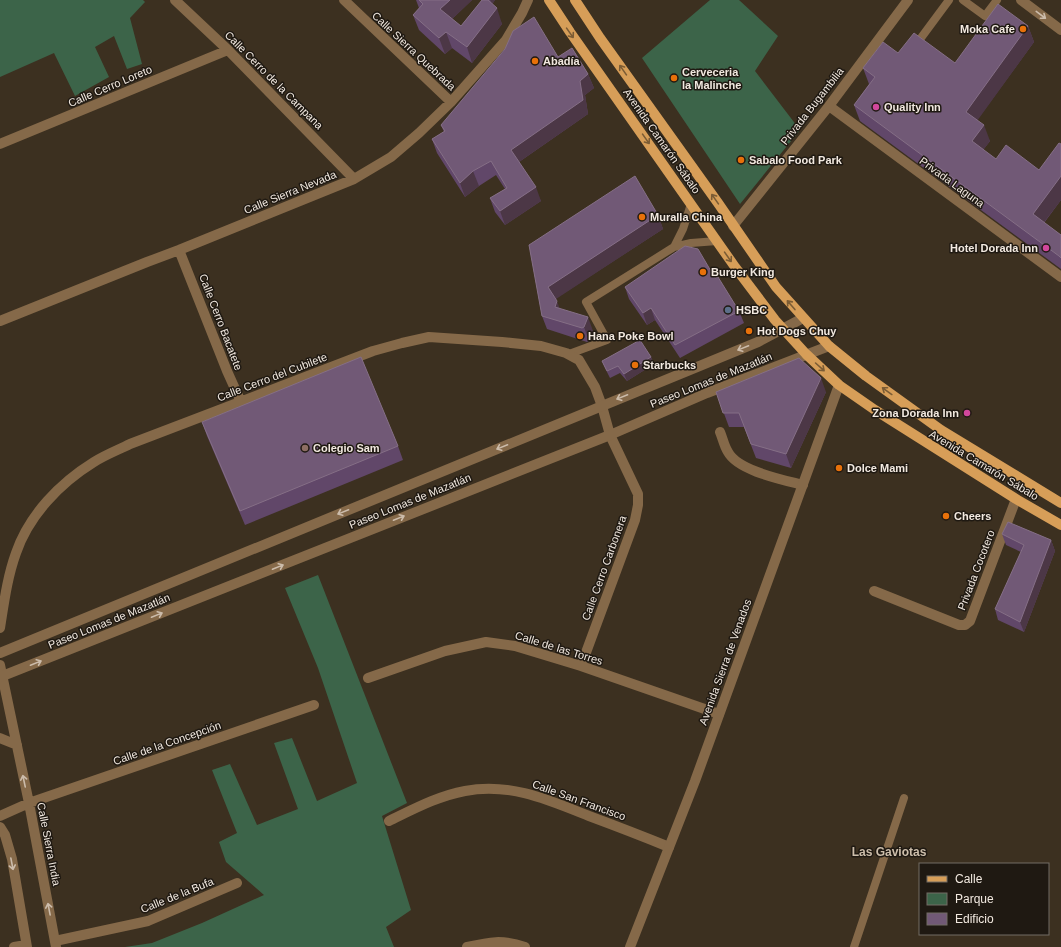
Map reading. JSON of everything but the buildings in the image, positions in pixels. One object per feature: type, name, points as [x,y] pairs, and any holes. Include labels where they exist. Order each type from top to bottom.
[{"type":"main road","name":"Avenida Camarón Sábalo","points":[[549,0],[717,241],[782,329],[806,354],[839,384],[874,410],[1016,499],[1061,525]]},
{"type":"main road","name":"Avenida Camarón Sábalo","points":[[575,0],[600,38],[776,287],[829,346],[866,376],[941,430],[1061,503]]},
{"type":"street","name":"Calle Cerro de la Campana","points":[[175,0],[228,50],[354,179]]},
{"type":"street","name":"Calle Sierra Quebrada","points":[[344,0],[452,102]]},
{"type":"street","name":"Calle Sierra Nevada","points":[[0,320],[180,250],[354,179],[392,157],[452,102],[506,40],[528,0]]},
{"type":"street","name":"Privada Bugambilia","points":[[733,226],[881,42],[908,0]]},
{"type":"street","points":[[1021,0],[1061,30]]},
{"type":"street","name":"Calle Cerro Loreto","points":[[0,144],[228,50]]},
{"type":"street","name":"Privada Laguna","points":[[829,106],[1061,277]]},
{"type":"street","name":"Calle Cerro Bacatete","points":[[180,250],[227,371],[241,402]]},
{"type":"street","name":"Paseo Lomas de Mazatlán","points":[[0,653],[758,342],[803,318]]},
{"type":"street","name":"Calle Cerro del Cubilete","points":[[0,628],[4,597],[16,553],[31,522],[51,496],[95,461],[130,444],[373,351],[402,343],[429,338],[502,342],[541,346],[569,354],[579,360],[595,387],[610,435]]},
{"type":"street","name":"Paseo Lomas de Mazatlán","points":[[2,677],[610,435],[707,393],[829,346]]},
{"type":"street","name":"Avenida Sierra de Venados","points":[[630,947],[695,781],[839,384]]},
{"type":"street","points":[[720,432],[728,454],[744,466],[768,476],[803,485]]},
{"type":"street","name":"Calle Cerro Carbonera","points":[[581,666],[636,520],[638,505],[638,494],[610,435]]},
{"type":"street","name":"Privada Cocotero","points":[[874,591],[959,625],[965,625],[970,621],[1016,499]]},
{"type":"street","name":"Calle de las Torres","points":[[368,678],[446,651],[486,642],[515,646],[581,666],[719,714]]},
{"type":"street","name":"Calle Sierra India","points":[[0,665],[29,803],[56,944]]},
{"type":"street","name":"Calle de la Concepción","points":[[0,816],[29,803],[314,705]]},
{"type":"street","points":[[0,738],[17,745]]},
{"type":"street","name":"Calle San Francisco","points":[[389,821],[432,800],[465,791],[481,789],[512,790],[537,796],[669,847]]},
{"type":"street","points":[[0,827],[5,835],[12,859],[26,946],[14,947]]},
{"type":"street","name":"Calle de la Bufa","points":[[56,944],[148,921],[237,883]]},
{"type":"street","points":[[467,947],[479,946],[499,941],[525,947]]},
{"type":"lane","points":[[910,53],[949,0]]},
{"type":"lane","points":[[963,0],[985,16],[997,0]]},
{"type":"lane","points":[[674,247],[683,229],[692,204]]},
{"type":"lane","points":[[569,354],[607,340],[586,302],[674,247],[691,243],[717,241]]},
{"type":"lane","points":[[854,947],[904,798]]},
{"type":"green space","points":[[0,0],[143,0],[145,2],[130,18],[142,64],[127,69],[114,36],[95,47],[109,77],[75,96],[54,53],[0,77]]},
{"type":"green space","points":[[710,0],[739,0],[778,36],[755,71],[800,130],[740,204],[642,58]]},
{"type":"green space","points":[[318,575],[407,803],[382,816],[411,910],[386,927],[394,947],[125,947],[152,943],[202,923],[264,895],[226,862],[219,842],[237,833],[212,770],[230,764],[257,825],[298,809],[274,743],[292,738],[317,801],[357,783],[318,668],[285,588]]},
{"type":"place","name":"Moka Cafe","points":[[1023,29]]},
{"type":"place","name":"Abadía","points":[[535,61]]},
{"type":"place","name":"Cerveceria la Malinche","points":[[674,78]]},
{"type":"place","name":"Quality Inn","points":[[876,107]]},
{"type":"place","name":"Sabalo Food Park","points":[[741,160]]},
{"type":"place","name":"Muralla China","points":[[642,217]]},
{"type":"place","name":"Hotel Dorada Inn","points":[[1046,248]]},
{"type":"place","name":"Burger King","points":[[703,272]]},
{"type":"place","name":"HSBC","points":[[728,310]]},
{"type":"place","name":"Hot Dogs Chuy","points":[[749,331]]},
{"type":"place","name":"Hana Poke Bowl","points":[[580,336]]},
{"type":"place","name":"Starbucks","points":[[635,365]]},
{"type":"place","name":"Zona Dorada Inn","points":[[967,413]]},
{"type":"place","name":"Colegio Sam","points":[[305,448]]},
{"type":"place","name":"Dolce Mami","points":[[839,468]]},
{"type":"place","name":"Cheers","points":[[946,516]]},
{"type":"district","name":"Las Gaviotas","points":[[889,852]]}]
